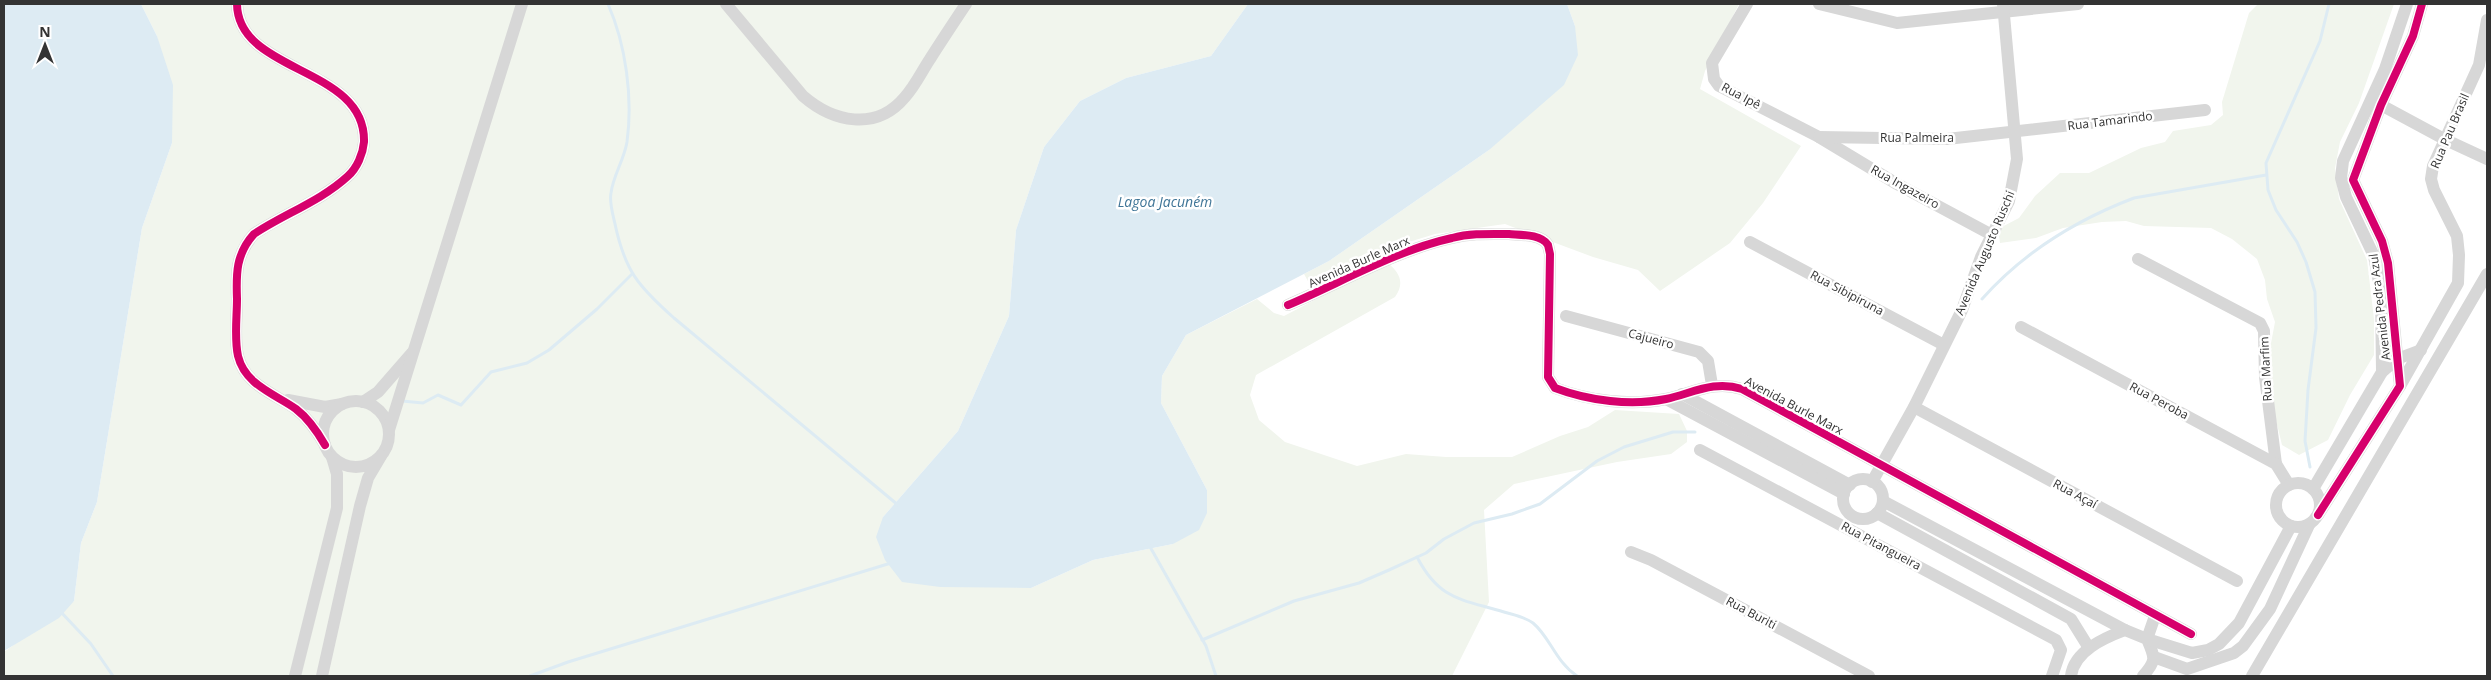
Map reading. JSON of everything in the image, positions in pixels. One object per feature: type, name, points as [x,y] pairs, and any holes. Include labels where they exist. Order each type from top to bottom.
[{"type":"street","points":[[237,4],[244,29],[258,45],[339,92],[354,107],[362,122],[364,134],[359,162],[350,175],[333,189],[254,234],[244,245],[238,257],[236,271],[238,357],[250,378],[263,389],[298,411],[315,427],[332,457],[337,474],[337,508],[295,676]]},
{"type":"street","points":[[322,676],[368,478],[388,444],[389,430],[522,4]]},
{"type":"street","points":[[726,4],[818,109],[857,121],[879,117],[904,98],[966,4]]},
{"type":"street","name":"Rua Ipê","points":[[1747,4],[1712,63],[1714,79],[1719,86],[1819,137]]},
{"type":"street","points":[[1819,4],[1897,23],[2003,8],[2078,4]]},
{"type":"street","name":"Avenida Pedra Azul","points":[[2382,372],[2381,293],[2374,256],[2346,196],[2341,178],[2343,161],[2386,69],[2407,4]]},
{"type":"street","name":"Avenida Pedra Azul","points":[[2400,386],[2388,263],[2382,241],[2354,180],[2381,104],[2414,36],[2422,4]]},
{"type":"street","name":"Avenida Augusto Ruschi","points":[[1872,482],[1914,407],[1962,310],[1992,235],[2009,201],[2016,173],[2017,160],[2003,8]]},
{"type":"street","name":"Rua Pau Brasil","points":[[2400,386],[2458,283],[2460,255],[2457,236],[2434,190],[2431,179],[2433,166],[2479,65],[2487,20]]},
{"type":"street","points":[[2381,104],[2446,140],[2487,159]]},
{"type":"street","name":"Rua Tamarindo","points":[[2014,133],[2206,110]]},
{"type":"street","name":"Rua Palmeira","points":[[1819,137],[1947,139],[2014,133]]},
{"type":"street","name":"Rua Ingazeiro","points":[[1819,137],[1897,184],[1992,235]]},
{"type":"street","name":"Avenida Burle Marx","points":[[1288,305],[1414,250],[1452,238],[1476,234],[1525,235],[1546,242],[1548,245],[1548,377],[1550,384],[1566,393],[1599,400],[1666,399],[1712,385],[1730,385],[1742,389],[2191,634]]},
{"type":"street","name":"Rua Sibipiruna","points":[[1750,242],[1944,345]]},
{"type":"street","name":"Rua Marfim","points":[[2138,259],[2260,324],[2264,331],[2265,377],[2276,464]]},
{"type":"street","points":[[2252,676],[2487,274]]},
{"type":"street","name":"Cajueiro","points":[[1566,316],[1700,352],[1708,361],[1712,385]]},
{"type":"street","name":"Rua Peroba","points":[[2021,327],[2276,464]]},
{"type":"street","points":[[363,402],[378,392],[415,350]]},
{"type":"street","points":[[2397,359],[2421,350]]},
{"type":"street","name":"Avenida Pedra Azul","points":[[2313,489],[2382,372],[2397,359]]},
{"type":"street","points":[[2154,657],[2187,669],[2234,653],[2242,646],[2270,609],[2309,525],[2318,515],[2400,386]]},
{"type":"street","points":[[1682,394],[1847,489]]},
{"type":"street","points":[[278,397],[300,404],[325,407],[349,402],[363,402],[375,407],[385,417],[389,430]]},
{"type":"street","name":"Avenida Burle Marx","points":[[1666,399],[1847,489]]},
{"type":"street","points":[[325,445],[323,431],[327,418],[336,408],[349,402]]},
{"type":"street","name":"Rua Açaí","points":[[1914,407],[2237,580]]},
{"type":"street","name":"Rua Pitangueira","points":[[1700,450],[2056,640],[2060,645],[2059,660],[2052,676]]},
{"type":"street","points":[[332,457],[343,464],[357,467],[370,464],[381,456]]},
{"type":"street","points":[[2276,464],[2289,486]]},
{"type":"street","points":[[1858,480],[1872,482],[1880,489],[1883,501],[1877,513],[1865,519],[1852,516],[1844,507],[1847,489],[1858,480]]},
{"type":"street","points":[[2309,525],[2291,526],[2284,522],[2277,510],[2279,495],[2289,486],[2302,484],[2313,489],[2318,497],[2320,506],[2318,515]]},
{"type":"street","points":[[1883,501],[2125,630],[2192,653],[2208,650],[2219,644],[2239,623],[2291,526]]},
{"type":"street","points":[[1877,513],[2071,619],[2089,648]]},
{"type":"street","points":[[1846,528],[1852,516]]},
{"type":"street","name":"Rua Buriti","points":[[1631,552],[1651,560],[1869,676]]},
{"type":"street","points":[[2143,676],[2152,665],[2154,657],[2147,639],[2155,616]]},
{"type":"street","points":[[2071,676],[2074,666],[2089,648],[2104,638],[2125,630]]},
{"type":"shaded area","points":[[141,4],[1248,4],[1211,56],[1126,78],[1080,101],[1044,147],[1016,230],[1009,316],[958,431],[883,517],[1031,588],[1093,560],[1173,544],[1207,490],[1161,403],[1162,376],[1186,335],[1257,299],[1274,313],[1284,316],[1387,262],[1400,278],[1400,287],[1395,297],[1256,375],[1250,395],[1259,420],[1285,442],[1357,466],[1406,454],[1446,457],[1512,457],[1560,436],[1588,427],[1615,410],[1679,414],[1687,431],[1687,442],[1671,454],[1617,462],[1514,484],[1484,510],[1489,602],[1452,676],[4,676],[4,652],[74,601],[81,543],[97,502],[142,228],[172,143],[157,36]]},
{"type":"shaded area","points":[[1567,4],[1739,4],[1705,71],[1700,89],[1801,146],[1763,203],[1730,243],[1660,291],[1638,270],[1593,257],[1505,224],[1435,234],[1386,249],[1364,265],[1309,283],[1304,274],[1329,261],[1489,150],[1575,26]]},
{"type":"shaded area","points":[[2258,4],[2394,4],[2359,103],[2340,142],[2335,168],[2339,199],[2367,260],[2374,319],[2374,355],[2350,395],[2328,440],[2299,455],[2282,445],[2265,375],[2275,322],[2267,299],[2265,280],[2257,259],[2232,239],[2211,228],[2144,226],[2126,221],[2102,222],[2063,228],[2036,238],[2000,243],[1998,229],[2019,218],[2035,196],[2060,173],[2089,173],[2141,148],[2165,142],[2173,131],[2211,125],[2223,115],[2222,102],[2249,13]]},
{"type":"water","points":[[4,4],[141,4],[157,36],[173,85],[172,143],[142,228],[97,502],[81,543],[74,601],[59,618],[4,651]]},
{"type":"water","name":"Lagoa Jacuném","points":[[1248,4],[1567,4],[1575,26],[1578,55],[1564,85],[1489,150],[1329,261],[1186,335],[1162,376],[1161,403],[1207,490],[1207,513],[1199,530],[1173,544],[1093,560],[1031,588],[940,587],[902,582],[885,560],[876,537],[883,517],[958,431],[1009,316],[1016,230],[1044,147],[1080,101],[1126,78],[1211,56]]},
{"type":"waterway","points":[[608,4],[624,54],[629,108],[627,142],[612,187],[610,200],[623,254],[635,277],[642,287],[674,318],[898,505]]},
{"type":"waterway","points":[[2310,467],[2305,441],[2308,390],[2316,328],[2315,292],[2306,262],[2297,242],[2276,210],[2268,190],[2266,163],[2320,41],[2329,4]]},
{"type":"waterway","points":[[1982,299],[1998,282],[2033,253],[2071,227],[2112,207],[2134,198],[2266,175]]},
{"type":"waterway","points":[[402,401],[423,403],[438,395],[461,405],[491,372],[527,363],[549,350],[597,309],[632,274]]},
{"type":"waterway","points":[[1202,640],[1294,601],[1359,583],[1426,553],[1444,539],[1474,523],[1512,514],[1540,504],[1597,461],[1624,447],[1673,432],[1695,432]]},
{"type":"waterway","points":[[1149,545],[1206,646],[1216,676]]},
{"type":"waterway","points":[[1417,557],[1434,582],[1453,596],[1519,616],[1533,623],[1544,635],[1563,663],[1577,676]]},
{"type":"waterway","points":[[530,676],[568,662],[891,563]]},
{"type":"waterway","points":[[60,611],[91,644],[113,676]]},
{"type":"cycle path","points":[[237,4],[243,27],[258,44],[278,58],[325,83],[345,98],[359,117],[364,142],[361,156],[351,173],[326,193],[254,234],[248,241],[238,264],[236,342],[242,366],[254,382],[301,413],[325,445]]},
{"type":"cycle path","points":[[2318,515],[2400,386],[2388,263],[2382,241],[2353,180],[2381,105],[2413,36],[2422,4]]},
{"type":"cycle path","points":[[1288,305],[1410,250],[1431,243],[1459,236],[1473,235],[1509,234],[1536,237],[1545,241],[1550,254],[1548,377],[1555,388],[1596,399],[1624,402],[1666,399],[1704,388],[1722,386],[1742,389],[2191,634]]}]
